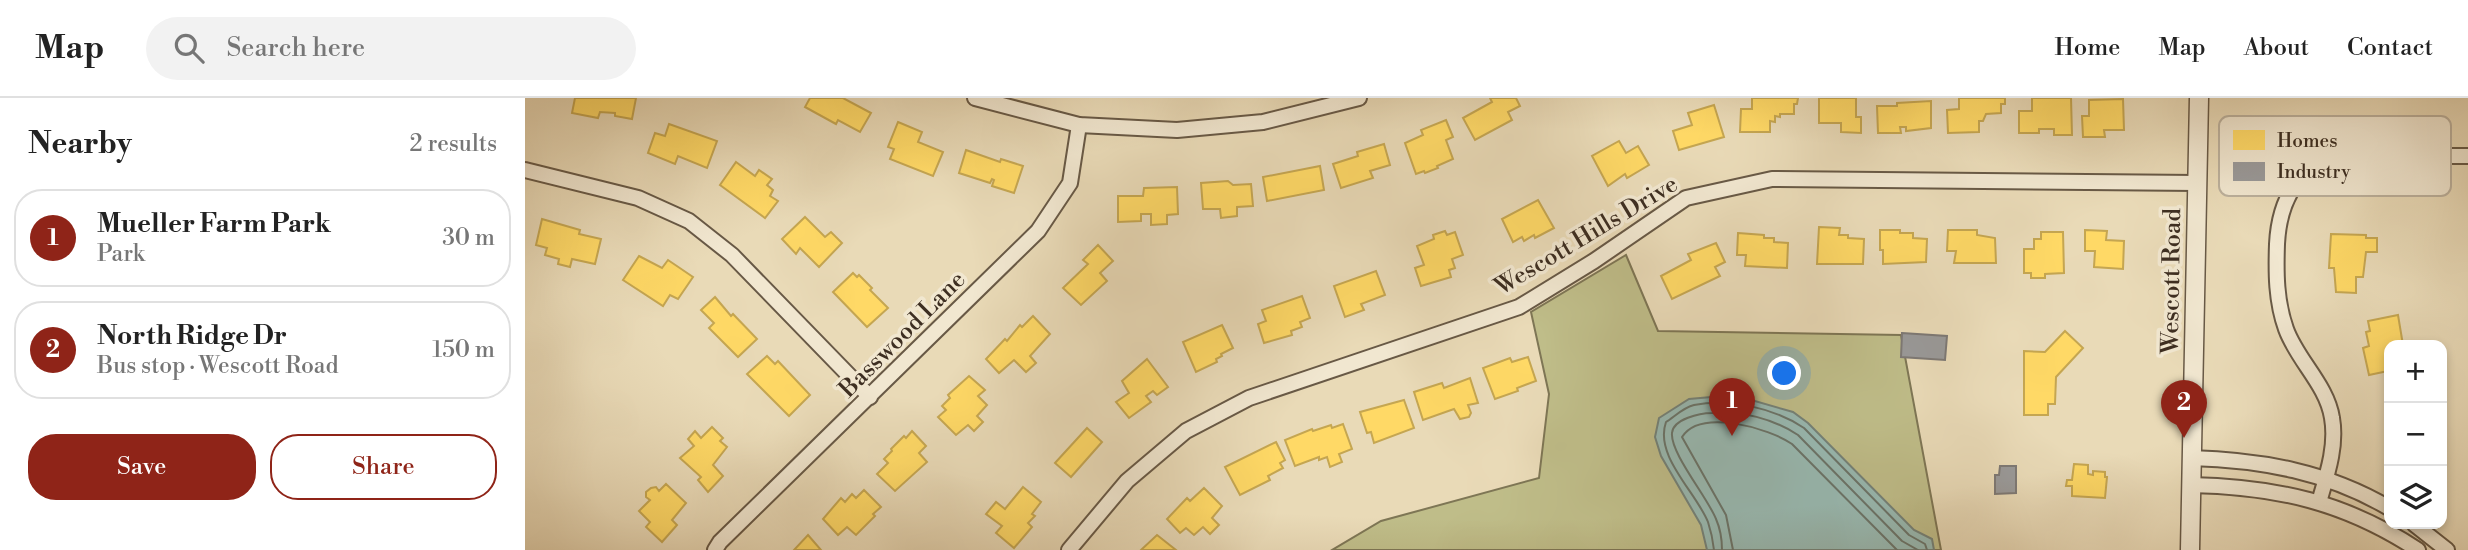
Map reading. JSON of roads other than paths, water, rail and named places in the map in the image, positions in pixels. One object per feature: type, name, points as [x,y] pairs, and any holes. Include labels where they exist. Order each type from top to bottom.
[{"type":"street","points":[[975,98],[1079,125],[1177,130],[1263,122],[1359,98]]},
{"type":"street","name":"Wescott Road","points":[[2190,550],[2199,98]]},
{"type":"street","name":"Basswood Lane","points":[[715,550],[720,542],[1038,231],[1070,183],[1079,125]]},
{"type":"street","points":[[525,170],[638,198],[689,221],[732,255],[870,397]]},
{"type":"street","name":"Wescott Hills Drive","points":[[1069,550],[1126,481],[1186,431],[1249,398],[1518,307],[1594,261],[1686,198],[1772,179],[2197,183]]},
{"type":"street","points":[[2288,196],[2280,218],[2277,246],[2278,301],[2297,355],[2326,398],[2332,418],[2331,457],[2319,502]]},
{"type":"street","points":[[2192,458],[2269,464],[2326,479],[2384,505]]},
{"type":"street","points":[[2191,485],[2251,487],[2319,502],[2368,520],[2418,550]]},
{"type":"street","points":[[2420,529],[2447,550]]},
{"type":"water","points":[[1734,395],[1793,412],[1808,423],[1914,530],[1932,539],[1934,550],[1707,550],[1701,525],[1661,456],[1655,437],[1659,418],[1689,399]]},
{"type":"place","name":"Mueller Farm Park","points":[[1732,436]]},
{"type":"place","name":"North Ridge Dr","points":[[2184,438]]}]
